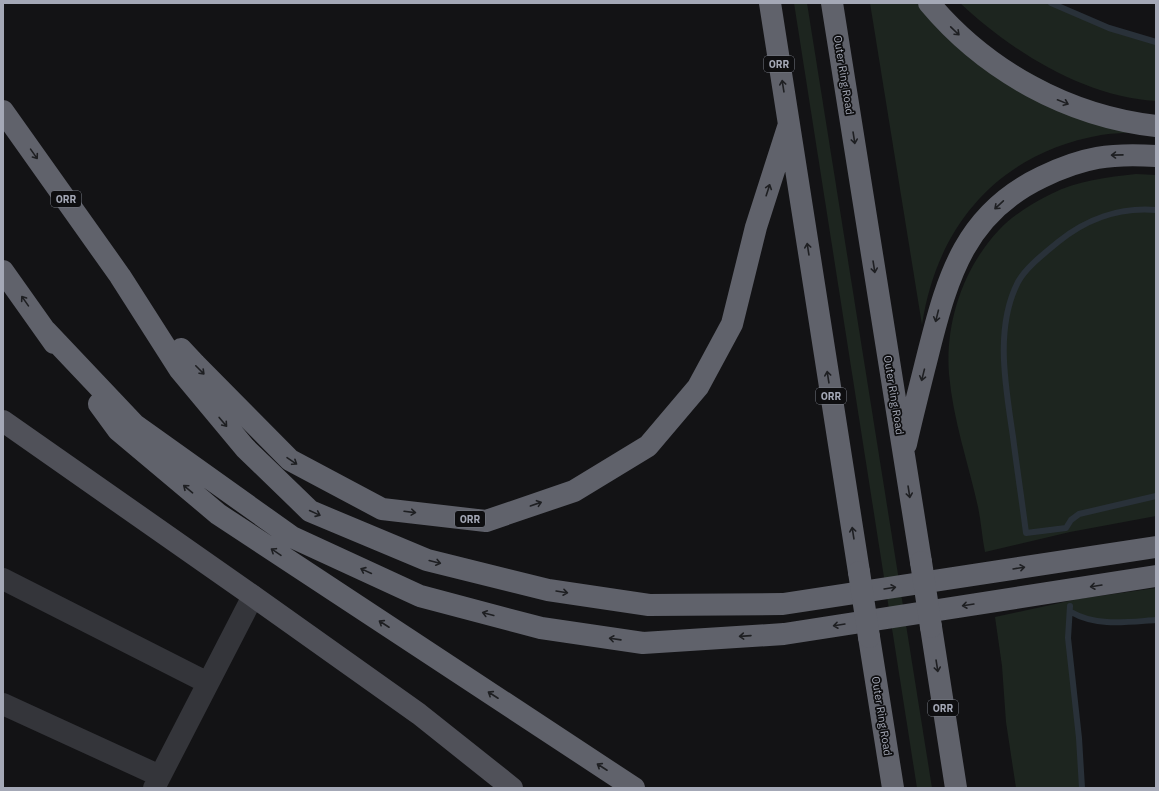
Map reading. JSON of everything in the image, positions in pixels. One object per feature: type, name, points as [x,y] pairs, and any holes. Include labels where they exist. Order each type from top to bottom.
[{"type":"highway","name":"Outer Ring Road","points":[[770,3],[893,788]]},
{"type":"highway","name":"Outer Ring Road","points":[[832,3],[956,788]]},
{"type":"highway","points":[[929,3],[965,41],[991,62],[1015,78],[1039,91],[1088,111],[1115,119],[1156,126]]},
{"type":"highway","name":"ORR","points":[[3,102],[7,116],[120,276],[180,370],[245,448],[310,511],[427,560],[548,590],[649,605],[783,604],[1156,547]]},
{"type":"highway","name":"ORR","points":[[120,276],[195,364],[290,460],[382,509],[486,521],[574,491],[648,446],[698,387],[732,324],[756,227],[789,124]]},
{"type":"highway","points":[[903,454],[941,301],[954,267],[969,238],[988,215],[1009,196],[1033,181],[1060,168],[1086,160],[1112,155],[1156,156]]},
{"type":"highway","points":[[3,270],[118,430],[218,514],[634,788]]},
{"type":"highway","points":[[46,331],[135,425],[286,532],[420,596],[541,628],[643,643],[784,634],[1156,576]]},
{"type":"main road","points":[[3,421],[419,714],[512,788]]},
{"type":"street","points":[[3,579],[208,683]]},
{"type":"street","points":[[3,704],[157,782],[253,596]]},
{"type":"shaded area","points":[[794,3],[807,3],[932,788],[917,788]]},
{"type":"shaded area","points":[[870,3],[918,3],[933,20],[1138,132],[1101,135],[1065,144],[1032,158],[1003,177],[979,199],[958,226],[942,256],[930,289],[922,325]]},
{"type":"shaded area","points":[[960,3],[1051,3],[1109,28],[1156,42],[1156,101],[1129,98],[1102,91],[1076,81],[1050,68],[1025,54],[1002,38]]},
{"type":"shaded area","points":[[1136,174],[1156,175],[1156,516],[1070,532],[985,552],[978,507],[957,424],[949,374],[950,335],[959,297],[966,279],[975,261],[986,245],[1010,219],[1030,205],[1051,194],[1081,183],[1103,178]]},
{"type":"shaded area","points":[[1156,588],[1156,620],[1102,622],[1082,618],[1071,612],[1068,638],[1079,738],[1082,788],[1016,788],[1006,722],[1002,666],[995,617],[1078,599]]},
{"type":"waterway","points":[[1051,3],[1109,28],[1156,42]]},
{"type":"waterway","points":[[1156,210],[1129,210],[1104,216],[1080,227],[1047,251],[1021,276],[1018,282],[1006,319],[1004,339],[1007,399],[1026,533],[1066,528],[1071,520],[1079,514],[1156,496]]},
{"type":"waterway","points":[[1070,606],[1068,638],[1079,738],[1082,788]]},
{"type":"waterway","points":[[1071,612],[1081,617],[1102,622],[1156,620]]}]
